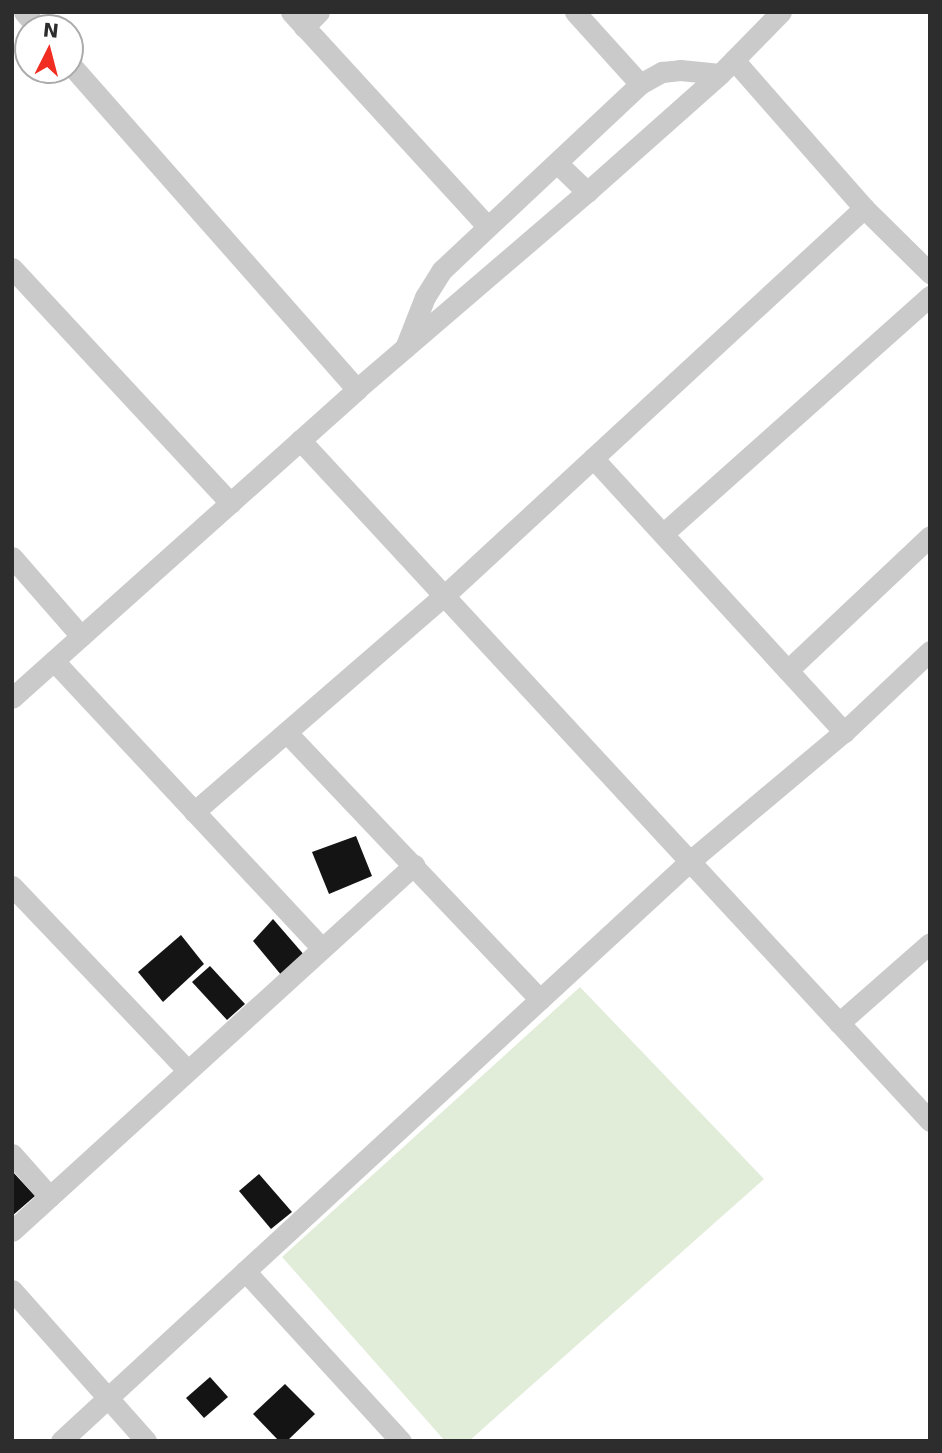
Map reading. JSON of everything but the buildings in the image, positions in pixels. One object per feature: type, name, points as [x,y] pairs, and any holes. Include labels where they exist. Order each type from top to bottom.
[{"type":"street","points":[[575,12],[640,84]]},
{"type":"street","points":[[12,698],[357,389],[587,192],[727,67],[781,12]]},
{"type":"street","points":[[304,17],[487,226]]},
{"type":"street","points":[[404,350],[434,281],[487,226],[640,84],[662,72],[727,67],[930,273]]},
{"type":"street","points":[[84,80],[357,389]]},
{"type":"street","points":[[557,163],[587,192]]},
{"type":"street","points":[[194,812],[288,734],[446,594],[864,208]]},
{"type":"street","points":[[12,268],[230,503]]},
{"type":"street","points":[[665,532],[930,296]]},
{"type":"street","points":[[300,440],[446,594],[930,1121]]},
{"type":"street","points":[[593,458],[665,532],[844,732]]},
{"type":"street","points":[[788,670],[928,541]]},
{"type":"street","points":[[12,557],[81,636]]},
{"type":"street","points":[[61,1441],[690,861],[844,732],[930,651]]},
{"type":"street","points":[[54,660],[323,948]]},
{"type":"street","points":[[288,734],[540,1000]]},
{"type":"street","points":[[12,1231],[414,865]]},
{"type":"street","points":[[12,886],[188,1071]]},
{"type":"street","points":[[839,1023],[930,943]]},
{"type":"street","points":[[12,1154],[50,1197]]},
{"type":"street","points":[[245,1271],[401,1441]]},
{"type":"street","points":[[12,1290],[146,1441]]},
{"type":"green space","points":[[580,987],[764,1179],[469,1441],[445,1441],[282,1257]]}]
